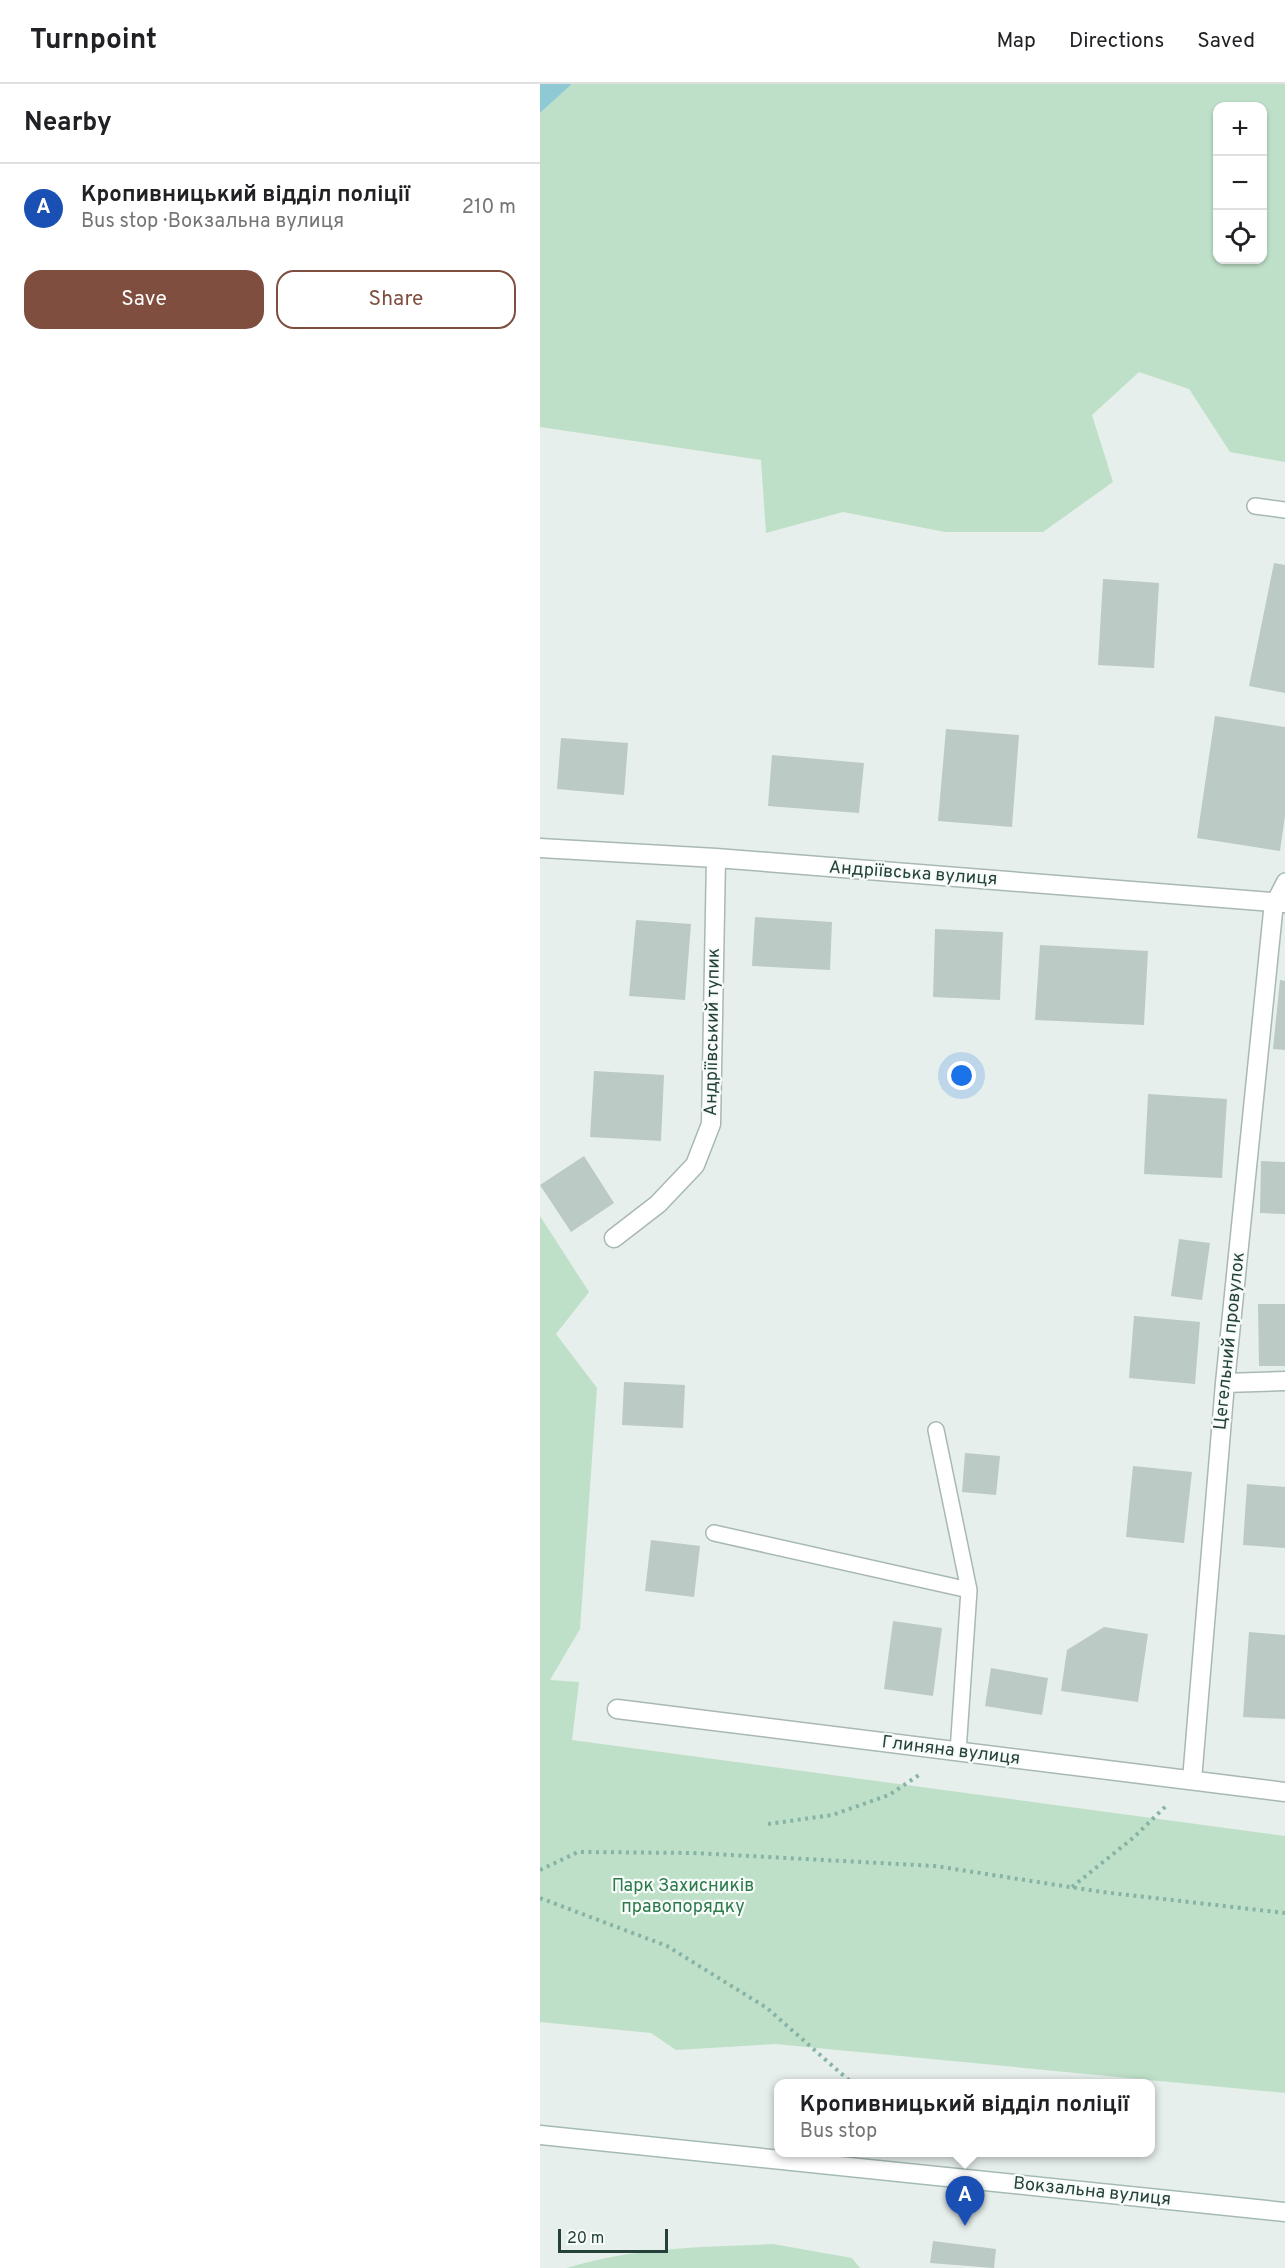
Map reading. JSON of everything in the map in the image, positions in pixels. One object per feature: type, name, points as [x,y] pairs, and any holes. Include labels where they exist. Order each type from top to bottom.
[{"type":"street","name":"Андріївська вулиця","points":[[540,848],[716,858],[1280,902]]},
{"type":"street","name":"Андріївський тупик","points":[[614,1238],[658,1204],[695,1165],[711,1124],[716,858]]},
{"type":"street","name":"Цегельний провулок","points":[[1192,1780],[1225,1383],[1280,902]]},
{"type":"street","points":[[1225,1383],[1285,1381]]},
{"type":"street","name":"Глиняна вулиця","points":[[617,1709],[1285,1792]]},
{"type":"street","name":"Вокзальна вулиця","points":[[540,2135],[1285,2212]]},
{"type":"lane","points":[[1256,506],[1285,510]]},
{"type":"lane","points":[[1280,902],[1285,881]]},
{"type":"lane","points":[[936,1430],[969,1590],[958,1752]]},
{"type":"lane","points":[[714,1533],[969,1590]]},
{"type":"path","points":[[768,1824],[832,1815],[889,1796],[958,1752]]},
{"type":"path","points":[[1072,1887],[1133,1838],[1192,1780]]},
{"type":"path","points":[[540,1870],[579,1852],[694,1853],[935,1866],[1072,1887],[1285,1913]]},
{"type":"path","points":[[540,1898],[668,1946],[767,2008],[847,2079]]},
{"type":"green space","points":[[572,84],[1285,84],[1285,462],[1230,452],[1189,389],[1139,372],[1092,415],[1113,482],[1043,532],[945,532],[843,512],[766,533],[761,460],[540,427],[540,113]]},
{"type":"green space","name":"Парк Захисників правопорядку","points":[[540,1216],[589,1292],[556,1334],[597,1388],[580,1629],[550,1680],[579,1682],[572,1740],[1285,1836],[1285,2093],[775,2044],[676,2050],[651,2033],[540,2022]]},
{"type":"green space","points":[[773,2244],[852,2258],[860,2268],[567,2268],[643,2252]]},
{"type":"water","points":[[540,84],[572,84],[540,113]]},
{"type":"building","points":[[1274,563],[1285,565],[1285,693],[1249,686]]},
{"type":"building","points":[[1103,579],[1159,583],[1154,668],[1098,665]]},
{"type":"building","points":[[1215,716],[1285,727],[1285,816],[1280,851],[1197,838]]},
{"type":"building","points":[[946,729],[1019,735],[1012,827],[938,821]]},
{"type":"building","points":[[561,738],[628,743],[624,795],[557,789]]},
{"type":"building","points":[[772,755],[864,763],[859,813],[768,806]]},
{"type":"building","points":[[755,917],[832,922],[830,970],[752,966]]},
{"type":"building","points":[[636,920],[691,924],[685,1000],[629,996]]},
{"type":"building","points":[[935,929],[1003,932],[1000,1000],[933,997]]},
{"type":"building","points":[[1040,945],[1148,951],[1144,1025],[1035,1020]]},
{"type":"building","points":[[1280,980],[1285,981],[1285,1050],[1273,1049]]},
{"type":"building","points":[[594,1071],[664,1075],[661,1141],[590,1137]]},
{"type":"building","points":[[1148,1094],[1227,1099],[1222,1178],[1144,1174]]},
{"type":"building","points":[[584,1156],[614,1203],[571,1232],[540,1185]]},
{"type":"building","points":[[1261,1161],[1285,1162],[1285,1214],[1260,1213]]},
{"type":"building","points":[[1179,1239],[1210,1243],[1202,1300],[1171,1296]]},
{"type":"building","points":[[1258,1304],[1285,1304],[1285,1366],[1259,1366]]},
{"type":"building","points":[[1134,1316],[1200,1322],[1195,1384],[1129,1378]]},
{"type":"building","points":[[624,1382],[685,1385],[683,1428],[622,1425]]},
{"type":"building","points":[[965,1453],[1000,1456],[996,1495],[962,1492]]},
{"type":"building","points":[[1133,1466],[1192,1472],[1184,1543],[1126,1537]]},
{"type":"building","points":[[1247,1484],[1285,1487],[1285,1548],[1243,1545]]},
{"type":"building","points":[[651,1540],[700,1546],[694,1597],[645,1591]]},
{"type":"building","points":[[893,1621],[942,1628],[933,1696],[884,1689]]},
{"type":"building","points":[[1104,1627],[1148,1634],[1138,1702],[1061,1691],[1067,1650]]},
{"type":"building","points":[[1249,1632],[1285,1635],[1285,1719],[1243,1717]]},
{"type":"building","points":[[991,1668],[1048,1678],[1042,1715],[985,1706]]},
{"type":"building","points":[[933,2241],[996,2249],[994,2268],[930,2263]]},
{"type":"place","name":"Кропивницький відділ поліції","points":[[965,2226]]}]
